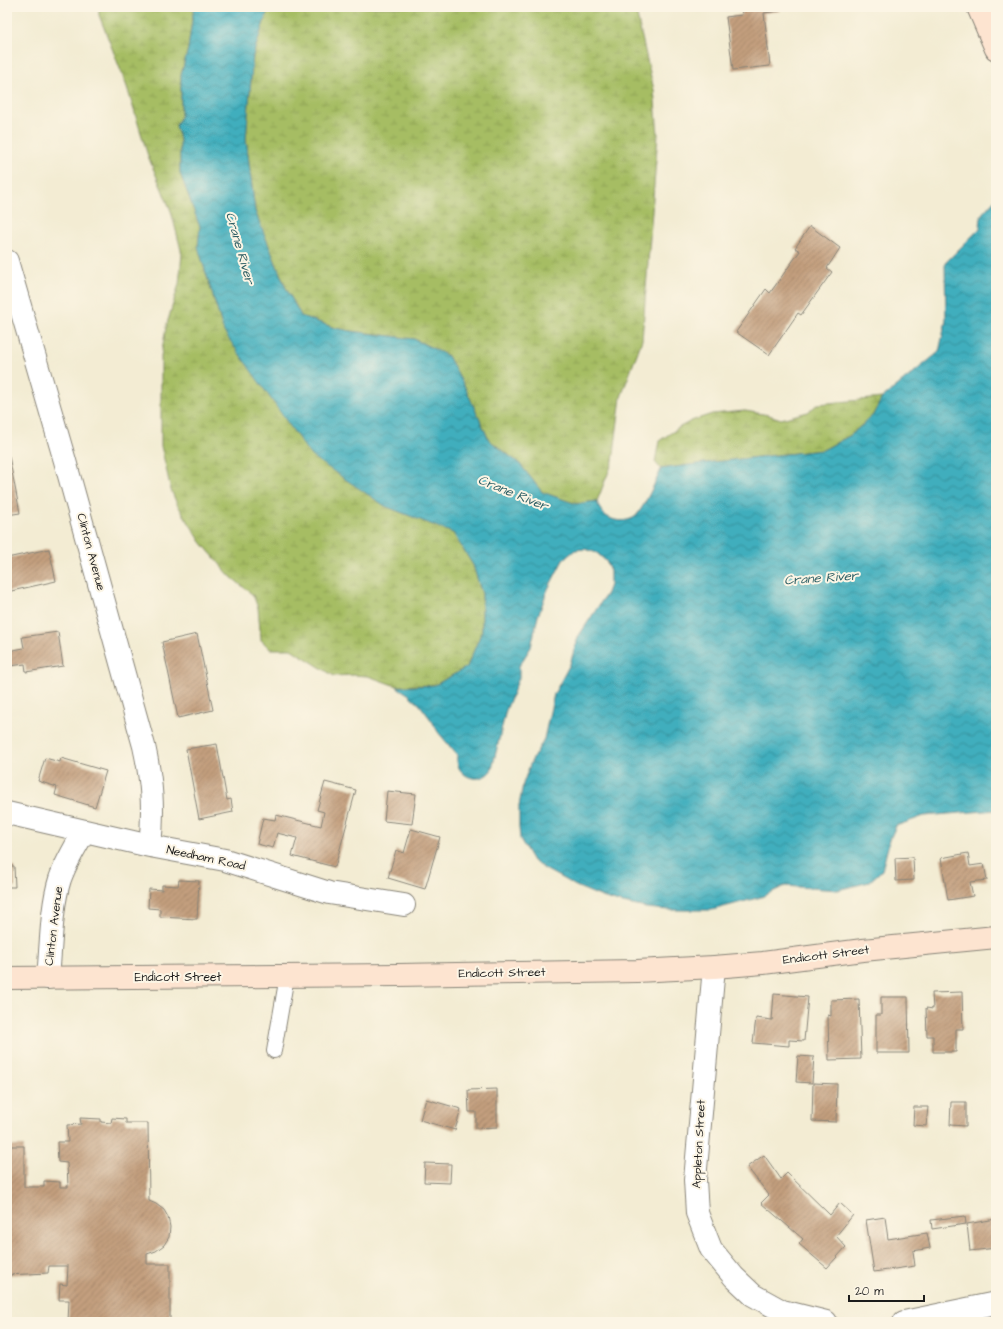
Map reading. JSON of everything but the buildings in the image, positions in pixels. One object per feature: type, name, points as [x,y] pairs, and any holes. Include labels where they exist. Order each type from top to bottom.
[{"type":"main road","points":[[978,7],[996,49]]},
{"type":"main road","name":"Endicott Street","points":[[7,978],[398,975],[637,971],[763,963],[886,947],[996,936]]},
{"type":"street","name":"Clinton Avenue","points":[[7,261],[66,461],[144,746],[150,773],[153,802],[150,846]]},
{"type":"street","name":"Needham Road","points":[[7,813],[84,832],[225,860],[329,892],[404,905]]},
{"type":"street","name":"Clinton Avenue","points":[[48,978],[56,898],[60,879],[69,857],[84,832]]},
{"type":"street","name":"Appleton Street","points":[[714,967],[695,1180],[698,1213],[711,1249],[734,1277],[753,1295],[782,1311],[826,1322]]},
{"type":"street","points":[[904,1322],[935,1319],[996,1303]]},
{"type":"lane","points":[[274,1051],[287,976]]},
{"type":"green space","points":[[99,7],[194,7],[188,49],[181,75],[181,116],[176,126],[180,139],[180,173],[200,227],[198,247],[224,332],[385,506],[453,533],[473,565],[482,594],[482,631],[467,667],[435,685],[396,686],[368,676],[334,676],[291,649],[270,649],[261,640],[258,608],[253,595],[230,576],[201,542],[177,504],[171,490],[161,446],[161,356],[166,327],[179,284],[182,254],[171,211],[148,156],[126,84],[99,15]]},
{"type":"green space","points":[[269,7],[635,7],[654,90],[658,134],[642,340],[621,397],[613,461],[597,501],[576,504],[542,492],[520,464],[489,440],[464,385],[448,356],[414,339],[335,328],[301,316],[285,286],[255,211],[246,138],[253,55]]},
{"type":"green space","points":[[882,398],[873,415],[851,435],[823,450],[661,469],[655,462],[659,441],[691,421],[712,414],[745,411],[769,415],[781,419],[808,412],[818,404]]},
{"type":"water","name":"Crane River","points":[[194,7],[269,7],[253,55],[246,139],[255,211],[285,286],[301,316],[335,328],[414,339],[448,356],[464,385],[489,440],[520,464],[542,492],[576,504],[597,501],[602,512],[609,518],[615,520],[628,520],[636,516],[653,487],[661,469],[823,450],[851,435],[873,415],[882,398],[939,352],[946,320],[945,263],[980,228],[981,215],[996,198],[996,810],[924,816],[896,826],[890,839],[882,870],[869,882],[838,890],[785,886],[761,897],[712,910],[669,910],[646,908],[619,902],[602,897],[576,886],[533,861],[520,839],[519,806],[523,784],[531,762],[544,739],[554,694],[570,664],[578,637],[607,593],[610,585],[610,571],[607,562],[597,553],[585,549],[575,550],[563,560],[547,591],[538,616],[531,647],[519,666],[519,678],[506,710],[492,769],[481,778],[469,777],[464,774],[457,763],[457,755],[438,732],[420,705],[408,694],[397,687],[435,685],[467,667],[482,631],[482,594],[473,565],[453,533],[385,506],[311,456],[224,332],[198,247],[200,227],[180,173],[180,139],[176,126],[181,116],[181,75],[188,49]]}]
